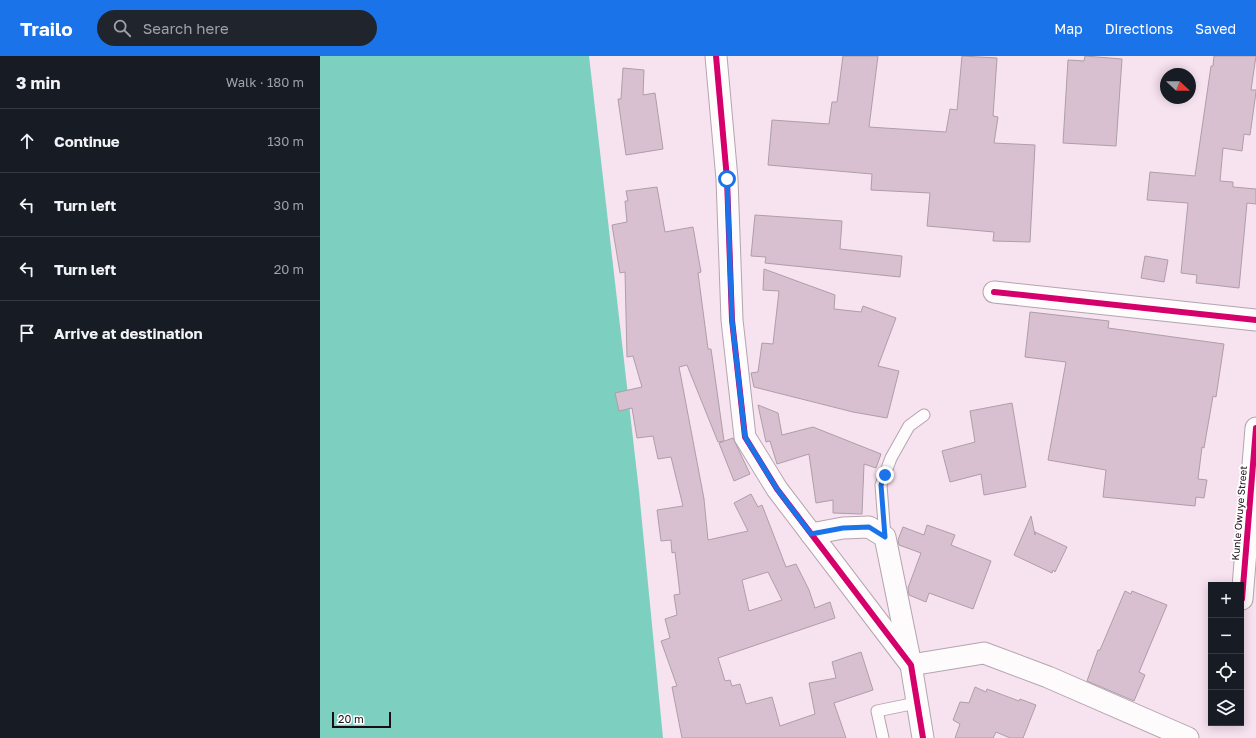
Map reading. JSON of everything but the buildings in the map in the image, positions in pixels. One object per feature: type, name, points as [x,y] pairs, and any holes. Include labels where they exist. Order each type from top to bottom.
[{"type":"street","points":[[716,56],[727,179],[732,320],[745,437],[777,489],[911,665]]},
{"type":"street","points":[[994,292],[1256,320]]},
{"type":"street","name":"Kunle Owuye Street","points":[[1243,582],[1256,428]]},
{"type":"street","points":[[811,534],[843,528],[869,527],[885,537],[911,665],[916,704],[923,738]]},
{"type":"street","points":[[911,665],[984,653],[1048,677],[1188,738]]},
{"type":"lane","points":[[885,537],[881,485],[891,458],[910,426],[924,415]]},
{"type":"lane","points":[[883,738],[877,711],[916,704]]},
{"type":"shaded area","points":[[320,56],[589,56],[639,491],[663,738],[320,738]]},
{"type":"cycle path","points":[[716,56],[727,179],[732,320],[745,437],[777,489],[911,665],[923,738]]},
{"type":"cycle path","points":[[994,292],[1256,320]]},
{"type":"cycle path","points":[[1243,582],[1256,428]]},
{"type":"route","points":[[727,179],[732,320],[745,437],[777,489],[811,534],[843,528],[869,527],[885,537],[881,485],[885,475]]}]
